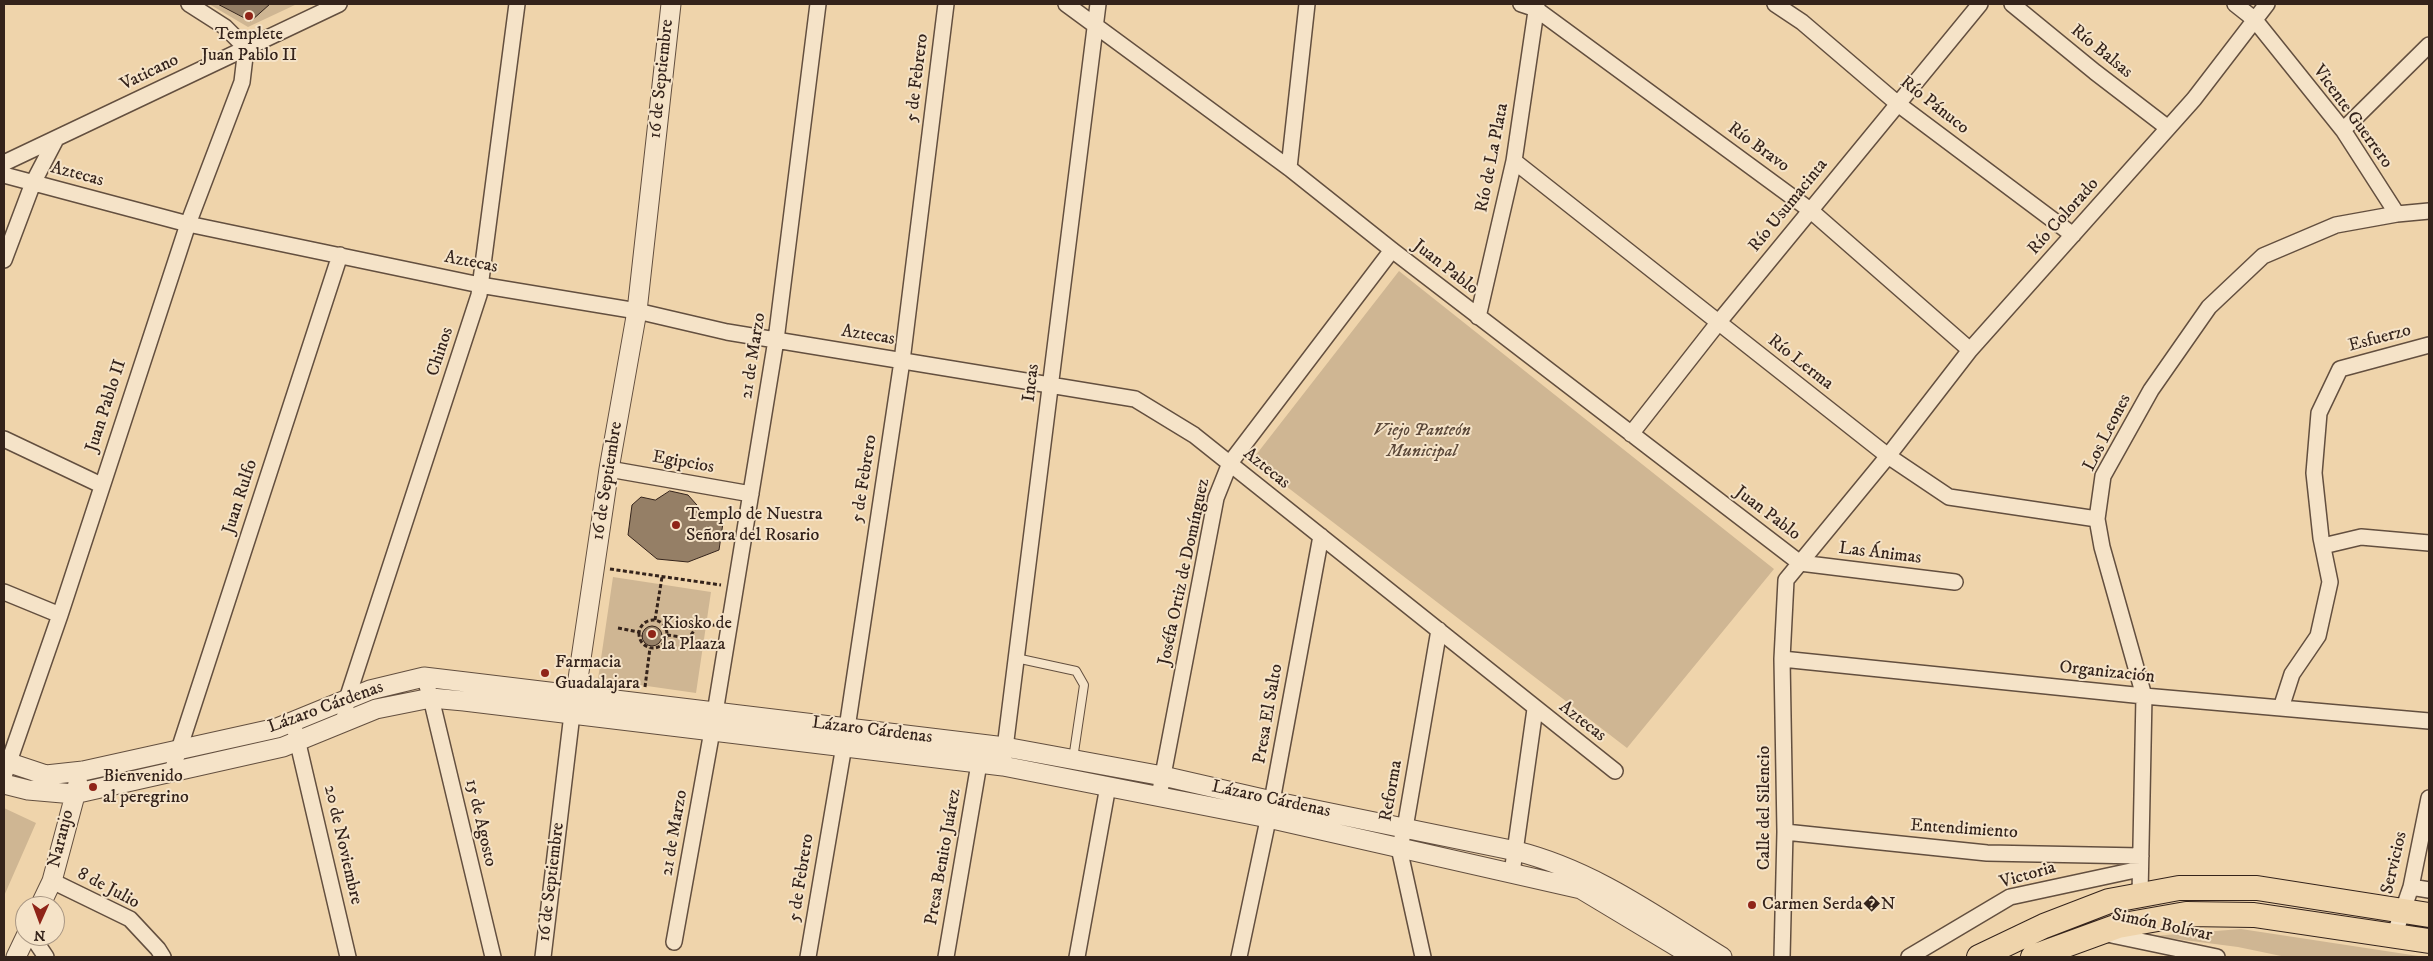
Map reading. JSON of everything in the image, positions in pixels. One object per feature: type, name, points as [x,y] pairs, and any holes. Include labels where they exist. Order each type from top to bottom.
[{"type":"main road","points":[[1979,957],[2062,919],[2108,901],[2179,888],[2257,888],[2429,915]]},
{"type":"main road","points":[[2033,957],[2068,949],[2098,932],[2118,926],[2186,914],[2244,915],[2429,941]]},
{"type":"street","points":[[189,4],[225,27],[246,48]]},
{"type":"street","name":"Vaticano","points":[[4,164],[339,4]]},
{"type":"street","name":"Chinos","points":[[344,722],[347,699],[479,295],[517,4]]},
{"type":"street","name":"16 de Septiembre","points":[[543,957],[572,714],[609,469],[637,311],[671,4]]},
{"type":"street","name":"21 de Marzo","points":[[674,942],[712,731],[776,340],[818,4]]},
{"type":"street","name":"5 de Febrero","points":[[808,957],[842,747],[847,728],[902,361],[946,4]]},
{"type":"street","name":"Juan Pablo","points":[[1066,4],[1289,168],[1478,317],[1800,563]]},
{"type":"street","name":"Incas","points":[[1003,766],[1098,4]]},
{"type":"street","points":[[1289,168],[1307,4]]},
{"type":"street","name":"Río Bravo","points":[[1521,4],[1537,7],[1810,210],[1970,350]]},
{"type":"street","name":"Río Pánuco","points":[[1775,4],[1802,22],[1898,104],[2073,235]]},
{"type":"street","name":"Río Usumacinta","points":[[1632,434],[1810,210],[1980,4]]},
{"type":"street","name":"Río Balsas","points":[[2012,4],[2095,72],[2168,128]]},
{"type":"street","name":"Vicente Guerrero","points":[[2235,4],[2254,19],[2343,130],[2397,214]]},
{"type":"street","name":"Río Colorado","points":[[1800,563],[1888,456],[1970,350],[2194,99],[2267,4]]},
{"type":"street","name":"Río de La Plata","points":[[1478,317],[1514,161],[1537,7]]},
{"type":"street","points":[[2343,130],[2429,45]]},
{"type":"street","name":"Juan Pablo II","points":[[5,767],[60,615],[188,224],[242,82],[246,48]]},
{"type":"street","points":[[4,260],[34,183],[56,139]]},
{"type":"street","name":"Río Lerma","points":[[1514,161],[1718,324],[1888,456],[1949,497],[2097,519]]},
{"type":"street","name":"Aztecas","points":[[4,175],[188,224],[480,285],[637,311],[727,332],[1135,399],[1194,435],[1439,630],[1534,709],[1615,771]]},
{"type":"street","points":[[2397,214],[2429,210]]},
{"type":"street","name":"Los Leones","points":[[2140,895],[2144,696],[2102,547],[2097,519],[2103,476],[2151,390],[2209,307],[2262,256],[2336,225],[2397,214]]},
{"type":"street","name":"Joséfa Ortiz de Domínguez","points":[[1159,796],[1216,498],[1230,463],[1392,250]]},
{"type":"street","name":"Juan Rulfo","points":[[172,771],[340,256]]},
{"type":"street","name":"Esfuerzo","points":[[2323,546],[2314,473],[2319,413],[2340,369],[2429,345]]},
{"type":"street","points":[[4,439],[101,485]]},
{"type":"street","name":"Egipcios","points":[[609,469],[751,494]]},
{"type":"street","name":"Presa El Salto","points":[[1239,957],[1270,810],[1321,536]]},
{"type":"street","points":[[2281,708],[2292,674],[2318,636],[2330,582],[2323,546],[2362,537],[2429,543]]},
{"type":"street","name":"Las Ánimas","points":[[1800,563],[1955,582]]},
{"type":"street","name":"Calle del Silencio","points":[[1782,957],[1785,832],[1782,659],[1786,580],[1800,563]]},
{"type":"street","points":[[4,592],[60,615]]},
{"type":"street","name":"Reforma","points":[[1423,957],[1399,848],[1405,828],[1439,630]]},
{"type":"street","name":"Organización","points":[[1782,659],[2144,696],[2429,721]]},
{"type":"street","name":"Lázaro Cárdenas","points":[[5,767],[46,775],[83,771],[277,728],[370,690],[424,677],[1005,747],[1163,776],[1399,848],[1512,872],[1581,890],[1694,957]]},
{"type":"street","name":"15 de Agosto","points":[[424,677],[431,698],[493,957]]},
{"type":"street","name":"Lázaro Cárdenas","points":[[4,784],[28,790],[74,794],[283,747],[376,709],[431,698],[1003,766],[1159,796],[1405,828],[1545,858],[1584,874],[1621,894],[1722,957]]},
{"type":"street","points":[[1512,872],[1534,709]]},
{"type":"street","name":"20 de Noviembre","points":[[293,722],[348,957]]},
{"type":"street","name":"Presa Benito Juárez","points":[[946,957],[982,744]]},
{"type":"street","name":"Naranjo","points":[[45,896],[52,880],[74,794],[83,771]]},
{"type":"street","points":[[1077,957],[1108,786]]},
{"type":"street","name":"Servicios","points":[[2394,936],[2411,887],[2429,798]]},
{"type":"street","name":"Entendimiento","points":[[1785,832],[1986,853],[2140,862]]},
{"type":"street","name":"Victoria","points":[[1909,957],[2010,897],[2140,862]]},
{"type":"street","name":"8 de Julio","points":[[52,880],[130,919],[163,957]]},
{"type":"street","points":[[2411,887],[2429,890]]},
{"type":"street","name":"Simón Bolívar","points":[[2098,932],[2218,957]]},
{"type":"street","points":[[39,946],[46,957]]},
{"type":"lane","points":[[1016,658],[1076,670],[1084,685],[1073,759]]},
{"type":"path","points":[[592,582],[603,578],[609,569],[735,588]]},
{"type":"path","points":[[655,620],[662,577]]},
{"type":"path","points":[[655,620],[665,626],[667,635],[659,647],[650,648],[642,644],[638,632],[644,622],[655,620]]},
{"type":"path","points":[[667,635],[689,638],[696,626],[704,625],[729,629]]},
{"type":"path","points":[[618,628],[638,632]]},
{"type":"path","points":[[637,688],[645,688],[650,648]]},
{"type":"green space","points":[[209,4],[297,4],[248,27]]},
{"type":"green space","name":"Viejo Panteón Municipal","points":[[1399,271],[1774,569],[1627,748],[1252,460]]},
{"type":"green space","points":[[613,577],[711,592],[696,693],[598,679]]},
{"type":"green space","points":[[4,808],[36,823],[4,896]]},
{"type":"green space","points":[[2241,929],[2425,957],[2286,957],[2238,947],[2153,936]]},
{"type":"building","name":"Templete Juan Pablo II","points":[[218,4],[270,4],[251,21]]},
{"type":"building","name":"Templo de Nuestra Señora del Rosario","points":[[670,491],[688,495],[704,513],[724,516],[719,550],[688,562],[657,559],[628,535],[632,505],[641,497],[655,500]]},
{"type":"building","name":"Kiosko de la Plaaza","points":[[648,626],[656,626],[662,632],[662,640],[656,646],[648,646],[642,640],[642,632]]},
{"type":"place","name":"Templete Juan Pablo II","points":[[249,16]]},
{"type":"place","name":"Templo de Nuestra Señora del Rosario","points":[[676,525]]},
{"type":"place","name":"Kiosko de la Plaaza","points":[[652,634]]},
{"type":"place","name":"Farmacia Guadalajara","points":[[545,673]]},
{"type":"place","name":"Bienvenido al peregrino","points":[[93,787]]},
{"type":"place","name":"Carmen Serda�N","points":[[1752,905]]}]
